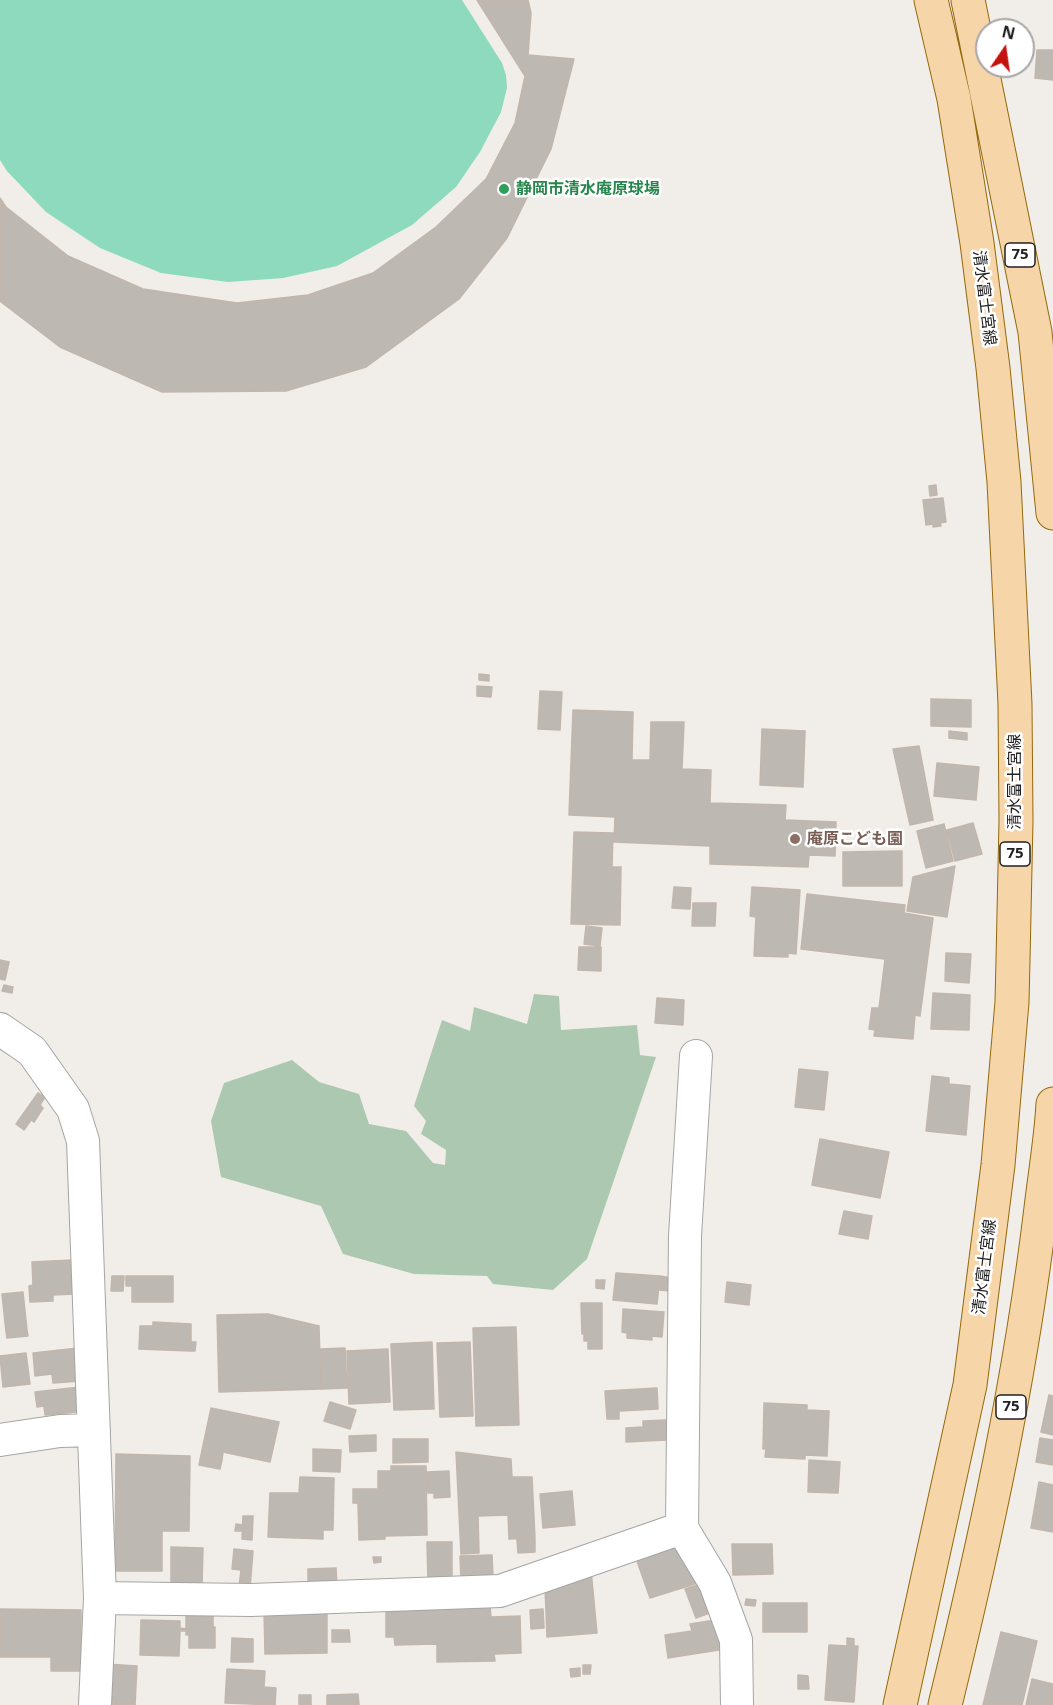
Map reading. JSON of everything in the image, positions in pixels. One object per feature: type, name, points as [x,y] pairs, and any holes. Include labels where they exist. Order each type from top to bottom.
[{"type":"main road","name":"清水富士宮線","points":[[900,1705],[970,1386],[998,1165],[1012,1002],[1014,937],[1015,704],[1004,482],[977,243],[954,99],[931,0]]},
{"type":"main road","name":"75","points":[[968,0],[1035,332],[1053,513]]},
{"type":"main road","name":"75","points":[[945,1705],[998,1476],[1035,1261],[1053,1104]]},
{"type":"street","points":[[0,1029],[32,1051],[73,1109],[84,1141],[100,1598],[96,1705]]},
{"type":"street","points":[[696,1056],[685,1236],[681,1528],[715,1583],[736,1640],[737,1705]]},
{"type":"street","points":[[0,1440],[60,1431],[94,1431]]},
{"type":"street","points":[[100,1598],[251,1600],[500,1591],[681,1528]]},
{"type":"green space","points":[[0,0],[462,0],[502,63],[507,88],[501,112],[480,152],[456,187],[412,225],[337,266],[283,278],[228,282],[161,273],[100,248],[46,212],[7,171],[0,160]]},
{"type":"green space","points":[[534,994],[559,996],[561,1030],[637,1025],[640,1055],[656,1057],[587,1259],[553,1290],[493,1284],[487,1276],[414,1274],[343,1254],[321,1206],[221,1177],[211,1121],[224,1083],[292,1060],[319,1082],[359,1094],[369,1124],[406,1131],[433,1163],[445,1165],[446,1150],[421,1134],[426,1121],[414,1106],[442,1020],[470,1031],[474,1007],[527,1024]]},
{"type":"building","name":"静岡市清水庵原球場","points":[[477,0],[528,0],[531,13],[528,55],[574,59],[551,149],[507,238],[459,299],[366,367],[286,391],[162,392],[60,347],[0,301],[0,198],[6,207],[68,256],[143,289],[237,303],[308,295],[373,273],[436,227],[486,179],[515,123],[525,76]]},
{"type":"building","points":[[1037,50],[1053,50],[1053,80],[1035,78]]},
{"type":"building","points":[[936,485],[937,495],[930,496],[929,486]]},
{"type":"building","points":[[943,498],[946,522],[940,523],[941,526],[926,525],[923,500]]},
{"type":"building","points":[[479,674],[489,675],[489,681],[479,680]]},
{"type":"building","points":[[477,686],[492,687],[491,697],[477,696]]},
{"type":"building","points":[[540,691],[562,692],[560,730],[538,729]]},
{"type":"building","points":[[931,699],[971,700],[971,727],[931,726]]},
{"type":"building","points":[[573,710],[633,712],[632,760],[650,760],[651,722],[684,722],[682,769],[711,770],[710,803],[786,805],[785,820],[836,822],[835,856],[809,855],[808,867],[710,864],[710,846],[614,842],[615,817],[569,815]]},
{"type":"building","points":[[762,729],[805,731],[803,787],[760,785]]},
{"type":"building","points":[[949,731],[967,733],[967,740],[949,738]]},
{"type":"building","points":[[919,746],[933,820],[910,825],[893,749]]},
{"type":"building","points":[[937,763],[979,767],[976,800],[934,796]]},
{"type":"building","points":[[973,823],[982,854],[955,861],[947,830]]},
{"type":"building","points":[[944,824],[953,861],[926,868],[917,831]]},
{"type":"building","points":[[574,832],[613,833],[612,867],[621,867],[620,925],[571,924]]},
{"type":"building","points":[[902,851],[902,886],[843,886],[843,852]]},
{"type":"building","points":[[955,866],[947,917],[907,911],[913,877]]},
{"type":"building","points":[[674,887],[691,888],[690,909],[672,908]]},
{"type":"building","points":[[752,887],[800,890],[796,954],[788,953],[788,957],[754,956],[756,917],[750,916]]},
{"type":"building","points":[[807,894],[905,905],[904,913],[933,918],[920,1016],[915,1015],[913,1039],[874,1036],[875,1030],[869,1029],[872,1008],[879,1008],[885,959],[801,949]]},
{"type":"building","points":[[693,903],[716,903],[715,926],[692,926]]},
{"type":"building","points":[[586,926],[602,928],[600,946],[584,944]]},
{"type":"building","points":[[579,947],[601,947],[601,971],[578,970]]},
{"type":"building","points":[[946,953],[971,954],[969,983],[945,981]]},
{"type":"building","points":[[0,960],[9,962],[5,980],[0,979]]},
{"type":"building","points":[[4,985],[13,987],[12,993],[2,991]]},
{"type":"building","points":[[933,993],[970,995],[969,1030],[931,1029]]},
{"type":"building","points":[[657,998],[684,1000],[683,1025],[655,1023]]},
{"type":"building","points":[[799,1069],[828,1072],[824,1110],[795,1107]]},
{"type":"building","points":[[932,1076],[949,1078],[949,1084],[970,1086],[966,1135],[926,1131]]},
{"type":"building","points":[[38,1093],[45,1097],[40,1105],[43,1108],[34,1122],[31,1120],[24,1130],[16,1124]]},
{"type":"building","points":[[820,1139],[889,1152],[880,1198],[812,1185]]},
{"type":"building","points":[[844,1211],[872,1216],[868,1239],[839,1234]]},
{"type":"building","points":[[73,1260],[75,1294],[53,1295],[53,1301],[30,1302],[29,1286],[33,1285],[32,1262]]},
{"type":"building","points":[[616,1273],[660,1276],[657,1304],[613,1300]]},
{"type":"building","points":[[112,1276],[124,1276],[123,1291],[111,1291]]},
{"type":"building","points":[[126,1276],[173,1276],[173,1302],[132,1302],[132,1286],[126,1286]]},
{"type":"building","points":[[660,1276],[672,1278],[672,1291],[658,1290]]},
{"type":"building","points":[[596,1280],[605,1280],[604,1289],[596,1288]]},
{"type":"building","points":[[727,1282],[751,1285],[749,1305],[725,1302]]},
{"type":"building","points":[[23,1292],[27,1330],[6,1332],[2,1294]]},
{"type":"building","points":[[581,1303],[602,1303],[602,1349],[588,1349],[588,1341],[584,1341]]},
{"type":"building","points":[[623,1309],[664,1312],[662,1337],[652,1336],[652,1340],[627,1338],[627,1333],[622,1332]]},
{"type":"building","points":[[268,1314],[319,1326],[321,1389],[219,1392],[217,1315]]},
{"type":"building","points":[[153,1322],[191,1324],[191,1351],[139,1349],[140,1326],[153,1326]]},
{"type":"building","points":[[516,1327],[519,1425],[476,1426],[473,1328]]},
{"type":"building","points":[[27,1330],[28,1336],[7,1338],[6,1332]]},
{"type":"building","points":[[191,1342],[196,1342],[195,1351],[191,1351]]},
{"type":"building","points":[[432,1342],[434,1409],[394,1410],[391,1344]]},
{"type":"building","points":[[470,1342],[473,1416],[440,1417],[437,1343]]},
{"type":"building","points":[[78,1348],[81,1381],[53,1383],[52,1374],[35,1376],[33,1353]]},
{"type":"building","points":[[345,1348],[347,1388],[322,1389],[320,1349]]},
{"type":"building","points":[[388,1349],[390,1402],[349,1404],[347,1351]]},
{"type":"building","points":[[26,1353],[30,1384],[3,1387],[0,1356]]},
{"type":"building","points":[[80,1387],[81,1403],[75,1404],[76,1412],[45,1415],[44,1406],[37,1407],[35,1392]]},
{"type":"building","points":[[657,1388],[658,1409],[619,1411],[619,1419],[607,1419],[605,1391]]},
{"type":"building","points":[[1049,1395],[1053,1396],[1053,1435],[1041,1432]]},
{"type":"building","points":[[330,1402],[356,1410],[350,1429],[324,1421]]},
{"type":"building","points":[[764,1403],[807,1405],[807,1410],[829,1411],[827,1456],[805,1455],[805,1459],[765,1457],[766,1449],[763,1449]]},
{"type":"building","points":[[211,1408],[279,1422],[270,1462],[223,1452],[222,1460],[201,1455]]},
{"type":"building","points":[[666,1420],[667,1440],[626,1442],[626,1428],[643,1427],[643,1421]]},
{"type":"building","points":[[376,1435],[376,1451],[350,1452],[349,1436]]},
{"type":"building","points":[[1040,1438],[1053,1440],[1053,1465],[1036,1462]]},
{"type":"building","points":[[393,1439],[428,1439],[428,1462],[393,1463]]},
{"type":"building","points":[[313,1449],[341,1450],[340,1472],[313,1471]]},
{"type":"building","points":[[456,1452],[511,1459],[512,1477],[532,1477],[535,1538],[509,1539],[508,1515],[478,1516],[479,1553],[461,1554]]},
{"type":"building","points":[[116,1454],[190,1456],[189,1531],[162,1531],[162,1571],[115,1571]]},
{"type":"building","points":[[201,1455],[222,1460],[220,1469],[199,1465]]},
{"type":"building","points":[[809,1460],[840,1462],[838,1493],[808,1492]]},
{"type":"building","points":[[391,1466],[426,1466],[427,1535],[385,1536],[385,1539],[359,1540],[358,1503],[353,1503],[353,1489],[378,1489],[378,1471],[391,1471]]},
{"type":"building","points":[[449,1471],[450,1497],[434,1498],[434,1493],[428,1493],[427,1472]]},
{"type":"building","points":[[300,1477],[334,1478],[333,1530],[323,1530],[323,1539],[268,1537],[270,1493],[299,1493]]},
{"type":"building","points":[[1039,1482],[1053,1485],[1053,1532],[1031,1528]]},
{"type":"building","points":[[572,1491],[575,1525],[543,1528],[540,1494]]},
{"type":"building","points":[[243,1516],[253,1516],[252,1540],[242,1539]]},
{"type":"building","points":[[236,1524],[243,1525],[243,1531],[235,1531]]},
{"type":"building","points":[[535,1539],[535,1552],[518,1553],[517,1540]]},
{"type":"building","points":[[675,1539],[701,1582],[650,1598],[637,1561],[643,1559],[640,1550]]},
{"type":"building","points":[[427,1542],[452,1542],[452,1581],[428,1582]]},
{"type":"building","points":[[732,1544],[772,1544],[773,1574],[733,1575]]},
{"type":"building","points":[[171,1547],[203,1548],[202,1586],[171,1585]]},
{"type":"building","points":[[234,1549],[253,1551],[250,1588],[239,1587],[241,1570],[232,1569]]},
{"type":"building","points":[[492,1555],[493,1577],[461,1579],[460,1556]]},
{"type":"building","points":[[373,1557],[381,1557],[381,1562],[374,1563]]},
{"type":"building","points":[[336,1568],[337,1586],[308,1586],[308,1569]]},
{"type":"building","points":[[591,1570],[597,1633],[547,1637],[545,1587]]},
{"type":"building","points":[[704,1583],[715,1611],[696,1618],[685,1589]]},
{"type":"building","points":[[746,1599],[756,1600],[755,1606],[745,1605]]},
{"type":"building","points":[[763,1603],[807,1603],[807,1632],[763,1632]]},
{"type":"building","points":[[386,1605],[490,1606],[491,1617],[520,1616],[521,1653],[494,1654],[495,1661],[437,1662],[437,1644],[395,1645],[394,1637],[386,1637]]},
{"type":"building","points":[[0,1609],[81,1610],[81,1671],[51,1671],[51,1657],[0,1657]]},
{"type":"building","points":[[543,1609],[544,1628],[531,1629],[530,1610]]},
{"type":"building","points":[[264,1610],[327,1610],[327,1653],[265,1654]]},
{"type":"building","points":[[186,1612],[213,1613],[215,1648],[189,1648],[189,1635],[186,1635],[186,1631],[180,1631],[179,1656],[140,1655],[141,1620],[180,1621],[180,1628],[186,1629]]},
{"type":"building","points":[[721,1619],[725,1649],[668,1658],[665,1635],[692,1631],[690,1624]]},
{"type":"building","points":[[332,1630],[349,1630],[350,1642],[332,1642]]},
{"type":"building","points":[[1001,1632],[1037,1641],[1022,1705],[983,1705]]},
{"type":"building","points":[[232,1638],[253,1639],[253,1662],[231,1662]]},
{"type":"building","points":[[847,1638],[854,1639],[854,1646],[858,1646],[854,1702],[825,1700],[829,1645],[847,1646]]},
{"type":"building","points":[[106,1664],[137,1666],[135,1705],[111,1705],[112,1687],[105,1686]]},
{"type":"building","points":[[583,1665],[591,1665],[590,1674],[583,1674]]},
{"type":"building","points":[[580,1668],[580,1676],[571,1677],[570,1669]]},
{"type":"building","points":[[227,1669],[265,1671],[264,1687],[276,1688],[275,1705],[225,1703]]},
{"type":"building","points":[[798,1675],[808,1676],[809,1689],[798,1689]]},
{"type":"building","points":[[1032,1679],[1053,1684],[1053,1705],[1026,1705]]},
{"type":"building","points":[[358,1694],[359,1705],[327,1705],[327,1695]]},
{"type":"building","points":[[299,1695],[311,1695],[311,1705],[299,1705]]},
{"type":"place","name":"静岡市清水庵原球場","points":[[504,189]]},
{"type":"place","name":"庵原こども園","points":[[795,839]]}]
